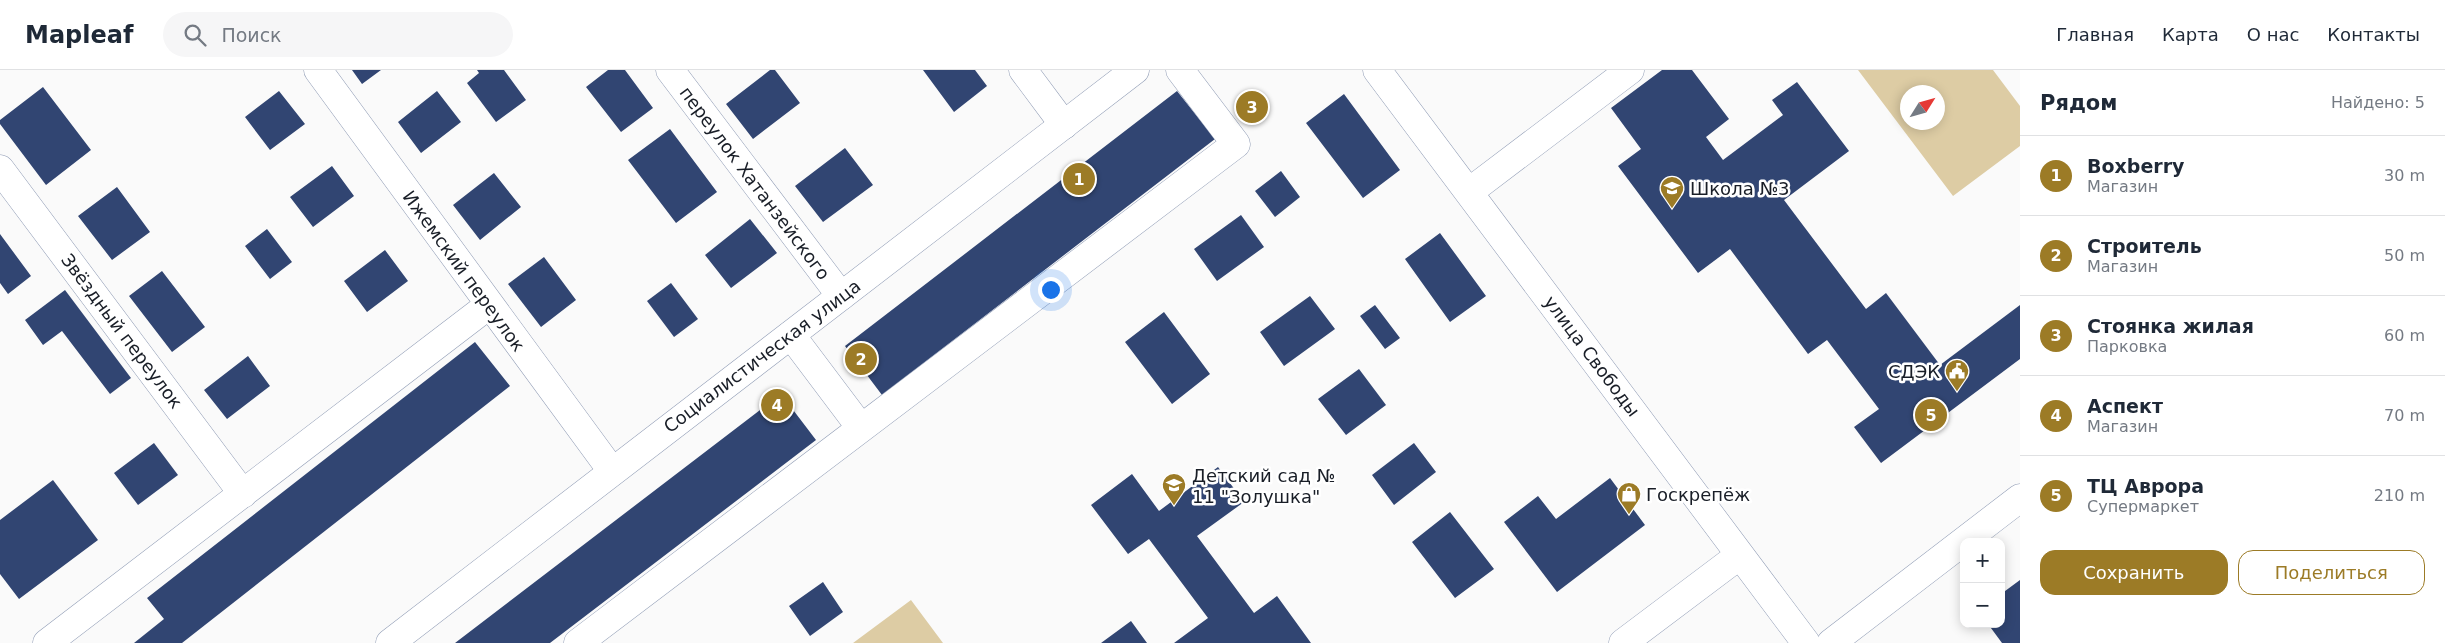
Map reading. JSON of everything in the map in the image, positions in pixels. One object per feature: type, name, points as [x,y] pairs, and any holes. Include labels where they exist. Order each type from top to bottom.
[{"type":"street","name":"Ижемский переулок","points":[[318,70],[612,471]]},
{"type":"street","name":"переулок Хатанзейского","points":[[670,70],[840,296]]},
{"type":"street","points":[[1023,70],[1064,125]]},
{"type":"street","name":"Социалистическая улица","points":[[390,643],[1135,70]]},
{"type":"street","points":[[578,643],[1236,144],[1180,70]]},
{"type":"street","name":"улица Свободы","points":[[1377,70],[1806,643]]},
{"type":"street","points":[[1468,192],[1630,70]]},
{"type":"street","name":"Звёздный переулок","points":[[0,169],[243,494]]},
{"type":"street","points":[[47,643],[489,305]]},
{"type":"street","points":[[790,335],[861,428]]},
{"type":"street","points":[[1831,643],[2020,498]]},
{"type":"street","points":[[1623,643],[1740,555]]},
{"type":"shaded area","points":[[1858,70],[1993,70],[2020,106],[2020,146],[1953,196],[1903,130],[1945,130],[1945,85],[1900,85],[1900,126]]},
{"type":"shaded area","points":[[911,600],[943,643],[853,643]]},
{"type":"building","points":[[352,70],[381,70],[362,84]]},
{"type":"building","points":[[477,70],[504,70],[526,100],[496,122],[467,83],[479,73]]},
{"type":"building","points":[[608,70],[625,70],[653,108],[621,132],[586,87]]},
{"type":"building","points":[[770,70],[775,70],[800,103],[753,139],[726,104]]},
{"type":"building","points":[[923,70],[975,70],[987,86],[954,112]]},
{"type":"building","points":[[1662,70],[1692,70],[1729,119],[1706,137],[1723,160],[1783,115],[1772,100],[1797,82],[1849,151],[1784,200],[1866,309],[1886,293],[1940,365],[2020,305],[2020,359],[1881,463],[1854,427],[1879,409],[1827,340],[1808,354],[1730,249],[1698,273],[1618,166],[1641,149],[1611,108]]},
{"type":"building","points":[[43,87],[91,150],[46,185],[0,124],[0,120]]},
{"type":"building","points":[[279,91],[305,124],[270,150],[245,117]]},
{"type":"building","points":[[437,91],[461,122],[421,153],[398,122]]},
{"type":"building","points":[[1177,91],[1215,139],[882,395],[845,346]]},
{"type":"building","points":[[1344,94],[1400,170],[1363,198],[1306,123]]},
{"type":"building","points":[[670,129],[717,192],[676,223],[628,160]]},
{"type":"building","points":[[845,148],[873,185],[823,222],[795,186]]},
{"type":"building","points":[[332,166],[354,196],[313,227],[290,197]]},
{"type":"building","points":[[1281,171],[1300,197],[1275,217],[1255,191]]},
{"type":"building","points":[[494,173],[521,207],[480,240],[453,205]]},
{"type":"building","points":[[117,187],[150,232],[112,260],[78,216]]},
{"type":"building","points":[[1241,215],[1264,247],[1217,281],[1194,249]]},
{"type":"building","points":[[750,219],[777,253],[731,288],[705,255]]},
{"type":"building","points":[[267,229],[292,262],[270,279],[245,246]]},
{"type":"building","points":[[1440,233],[1486,296],[1450,322],[1405,259]]},
{"type":"building","points":[[0,234],[31,276],[8,294],[0,283]]},
{"type":"building","points":[[385,250],[408,281],[367,312],[344,281]]},
{"type":"building","points":[[544,257],[576,300],[541,327],[508,284]]},
{"type":"building","points":[[162,271],[205,327],[172,352],[129,296]]},
{"type":"building","points":[[671,283],[698,319],[674,337],[647,301]]},
{"type":"building","points":[[65,290],[131,378],[110,394],[62,331],[43,345],[25,320]]},
{"type":"building","points":[[1310,296],[1335,329],[1284,366],[1260,332]]},
{"type":"building","points":[[1375,305],[1400,338],[1385,349],[1360,316]]},
{"type":"building","points":[[1164,312],[1210,374],[1172,404],[1125,342]]},
{"type":"building","points":[[475,342],[510,386],[182,643],[134,643],[164,619],[147,598]]},
{"type":"building","points":[[248,356],[270,386],[227,419],[204,390]]},
{"type":"building","points":[[1359,369],[1386,405],[1346,435],[1318,399]]},
{"type":"building","points":[[781,394],[816,440],[550,643],[455,643]]},
{"type":"building","points":[[154,443],[178,475],[138,505],[114,473]]},
{"type":"building","points":[[1414,443],[1436,472],[1394,505],[1372,475]]},
{"type":"building","points":[[1218,467],[1244,502],[1197,536],[1254,613],[1277,596],[1311,643],[1174,643],[1208,618],[1149,539],[1128,554],[1091,505],[1132,474],[1159,511]]},
{"type":"building","points":[[1610,478],[1645,525],[1557,592],[1504,522],[1538,496],[1556,519]]},
{"type":"building","points":[[53,480],[98,540],[19,599],[0,574],[0,520]]},
{"type":"building","points":[[1450,512],[1494,569],[1455,598],[1412,542]]},
{"type":"building","points":[[2020,580],[2020,643],[2002,643],[1991,628],[2005,628],[2005,591]]},
{"type":"building","points":[[823,582],[843,612],[810,636],[789,606]]},
{"type":"building","points":[[1131,621],[1147,643],[1101,643]]},
{"type":"place","name":"Стоянка жилая","points":[[1252,107]]},
{"type":"place","name":"Boxberry","points":[[1079,179]]},
{"type":"place","name":"Школа №3","points":[[1672,209]]},
{"type":"place","name":"Строитель","points":[[861,359]]},
{"type":"place","name":"СДЭК","points":[[1957,392]]},
{"type":"place","name":"Аспект","points":[[777,405]]},
{"type":"place","name":"ТЦ Аврора","points":[[1931,415]]},
{"type":"place","name":"Детский сад № 11 \"Золушка\"","points":[[1174,506]]},
{"type":"place","name":"Госкрепёж","points":[[1629,515]]}]
